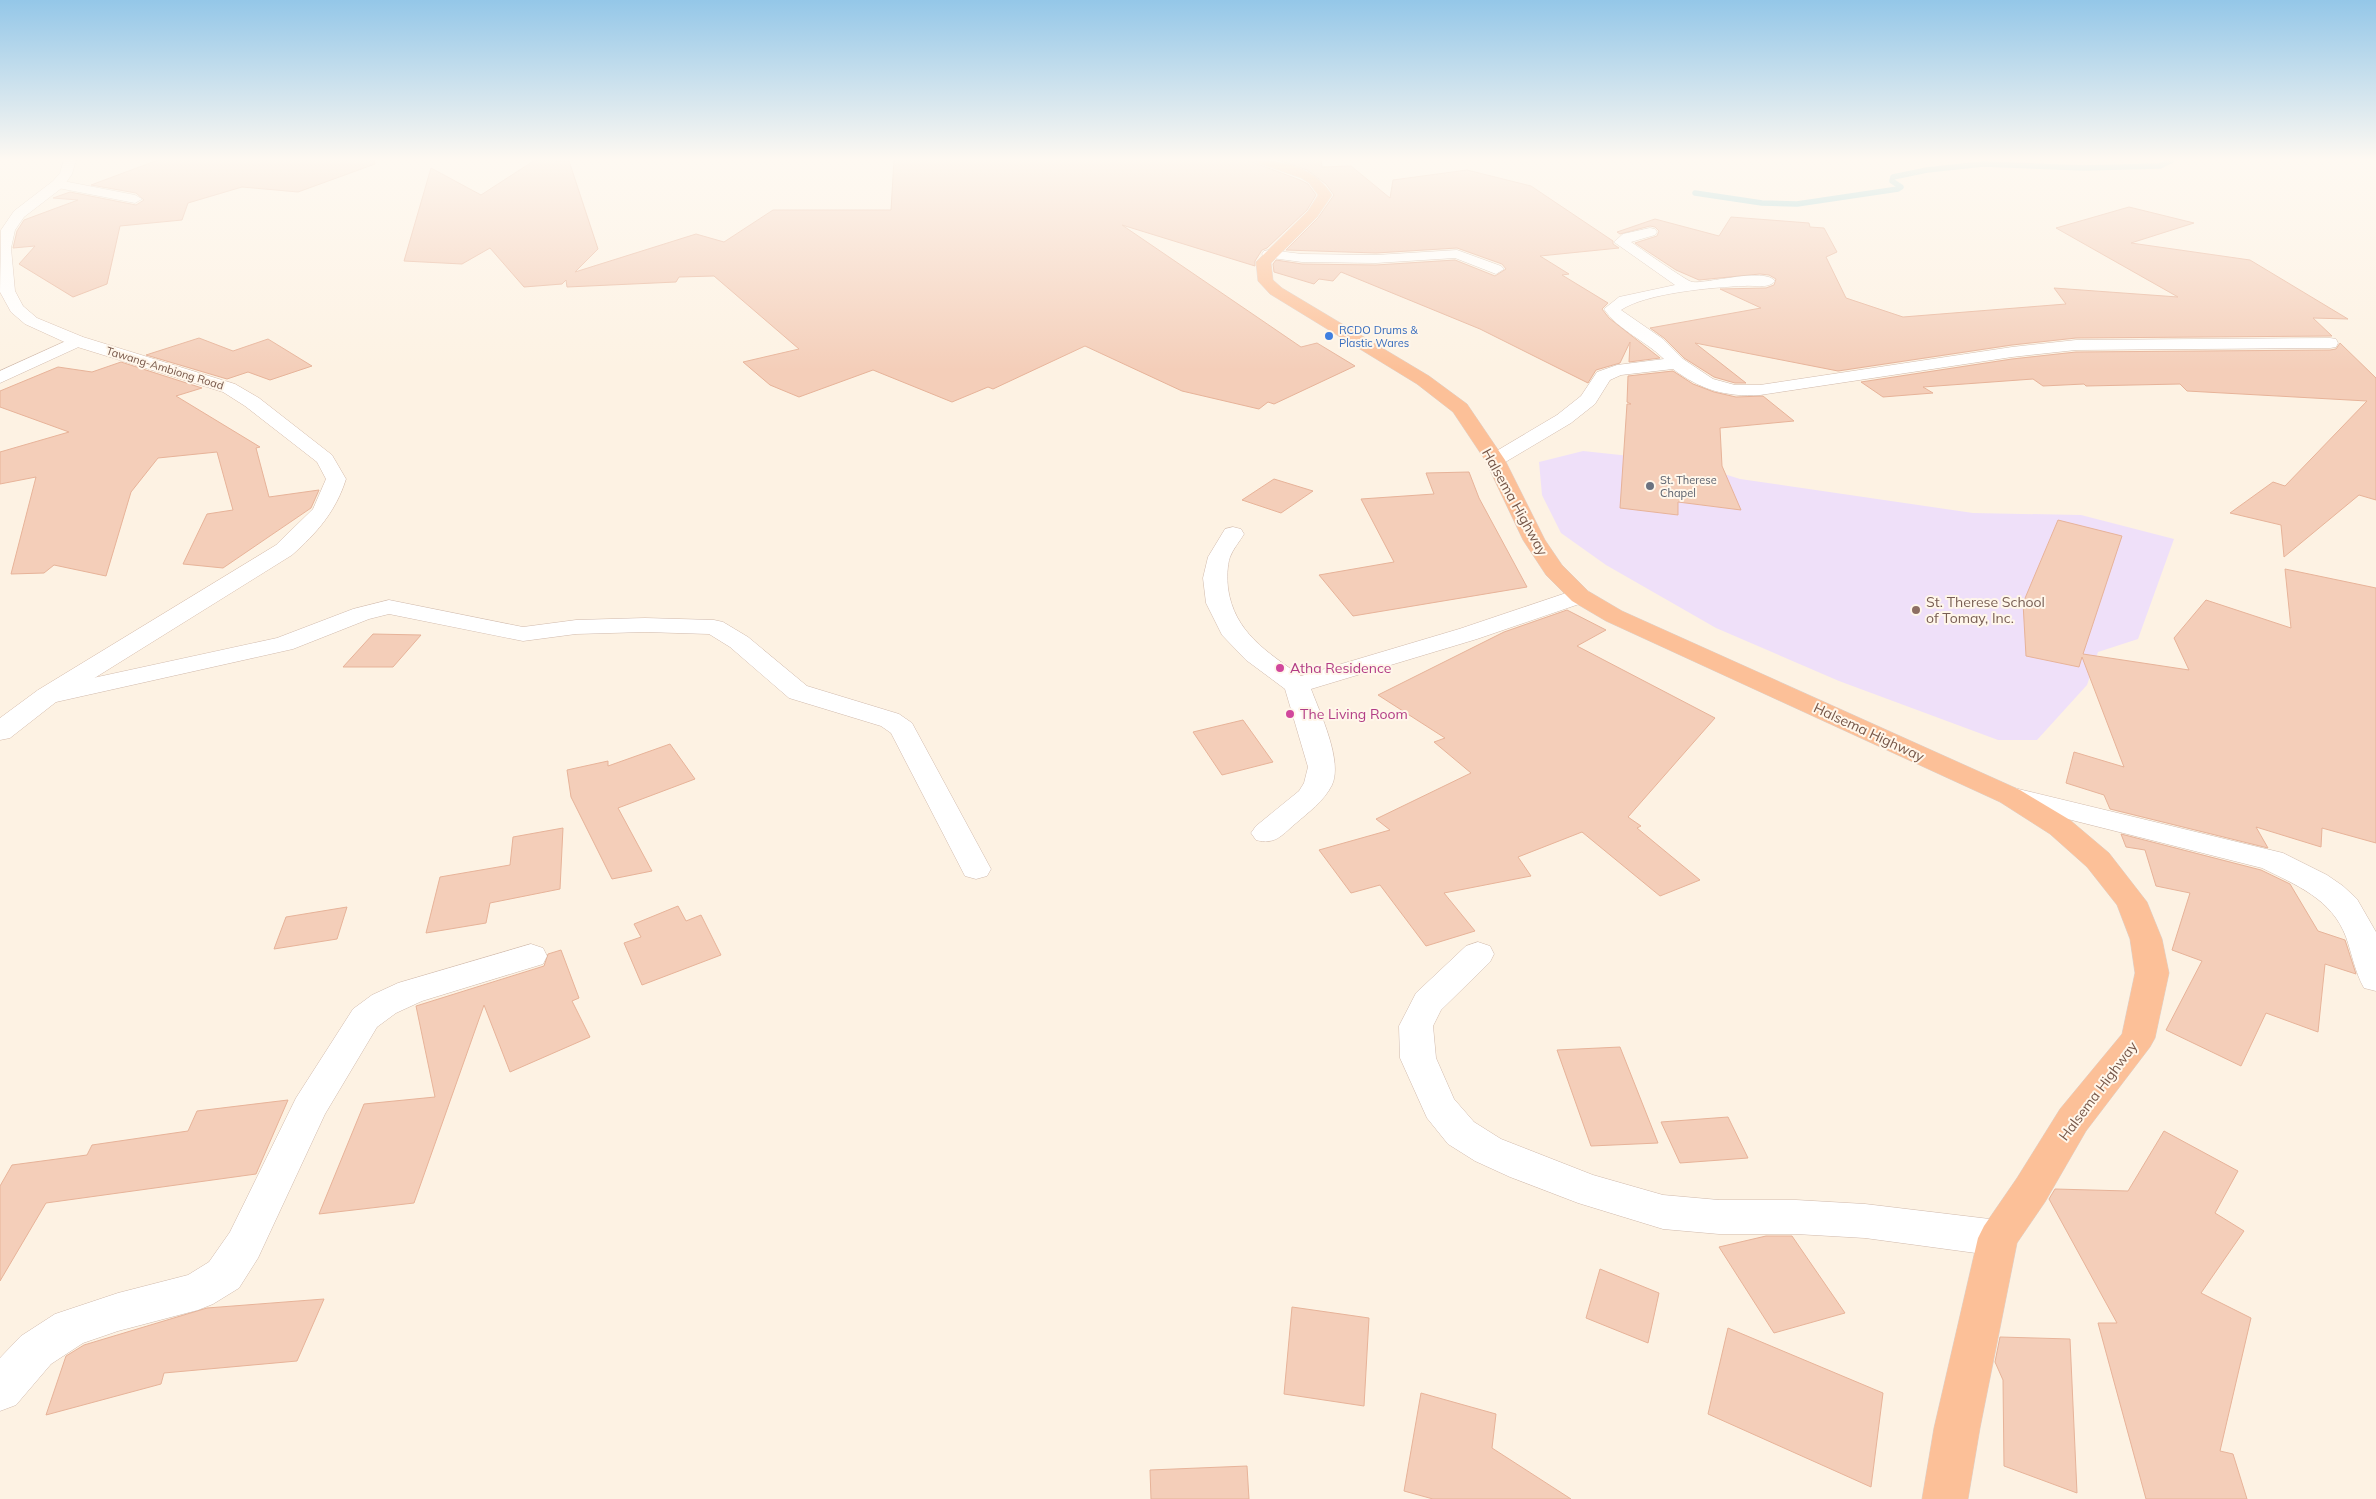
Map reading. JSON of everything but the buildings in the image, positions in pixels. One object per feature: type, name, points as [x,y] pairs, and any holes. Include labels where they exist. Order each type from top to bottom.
[{"type":"highway","points":[[1270,254],[1296,230]]},
{"type":"highway","name":"Halsema Highway","points":[[1270,254],[1263,262],[1263,271],[1266,281],[1276,291],[1447,396],[1460,408],[1495,460],[1534,540],[1554,570],[1580,596],[1614,616],[2010,796],[2060,827],[2104,867],[2131,902],[2146,939],[2152,973],[2138,1038],[2073,1120],[2031,1190],[1998,1238],[1957,1428],[1945,1499]]},
{"type":"street","name":"Tawang-Ambiong Road","points":[[0,732],[47,696],[284,550],[313,524],[331,498],[336,479],[324,460],[252,402],[229,388],[77,341],[31,321],[17,309],[8,290],[4,248],[8,230]]},
{"type":"street","points":[[1650,232],[1628,237],[1621,242],[1688,286]]},
{"type":"street","points":[[1270,254],[1302,258],[1376,259],[1457,254],[1496,268]]},
{"type":"street","points":[[1767,281],[1723,281],[1688,286],[1625,300],[1612,309],[1616,315],[1668,351],[1677,363],[1696,378],[1713,387],[1740,391],[1760,390],[2012,352],[2076,345],[2330,343]]},
{"type":"street","points":[[0,378],[77,341]]},
{"type":"street","points":[[1495,460],[1564,419],[1588,400],[1603,376],[1618,370],[1677,363]]},
{"type":"street","points":[[1233,534],[1219,556],[1215,578],[1218,603],[1231,630],[1255,655],[1297,685],[1320,752],[1322,767],[1318,784],[1309,797],[1266,833]]},
{"type":"street","points":[[1297,685],[1468,634],[1580,596]]},
{"type":"street","points":[[47,696],[284,644],[361,614],[389,607],[524,634],[576,627],[645,625],[714,627],[739,642],[798,692],[890,720],[902,729],[976,869]]},
{"type":"street","points":[[2010,796],[2272,860],[2307,878],[2339,898],[2356,921],[2376,979]]},
{"type":"street","points":[[1478,954],[1428,1002],[1416,1026],[1418,1058],[1440,1108],[1461,1133],[1488,1150],[1524,1166],[1584,1188],[1663,1212],[1719,1217],[1796,1217],[1865,1221],[1998,1238]]},
{"type":"street","points":[[0,1390],[36,1350],[70,1328],[118,1312],[198,1291],[224,1275],[244,1245],[264,1206],[309,1108],[365,1018],[384,1004],[410,992],[531,956]]},
{"type":"shaded area","name":"St. Therese School of Tomay, Inc.","points":[[1583,451],[1686,462],[1740,479],[1973,513],[2081,515],[2174,539],[2138,639],[2098,652],[2087,685],[2037,740],[1998,740],[1839,681],[1716,628],[1606,565],[1561,533],[1542,495],[1539,462]]},
{"type":"place","name":"RCDO Drums & Plastic Wares","points":[[1329,336]]},
{"type":"place","name":"St. Therese Chapel","points":[[1650,486]]},
{"type":"place","name":"St. Therese School of Tomay, Inc.","points":[[1916,610]]},
{"type":"place","name":"Atha Residence","points":[[1280,668]]},
{"type":"place","name":"The Living Room","points":[[1290,714]]}]
